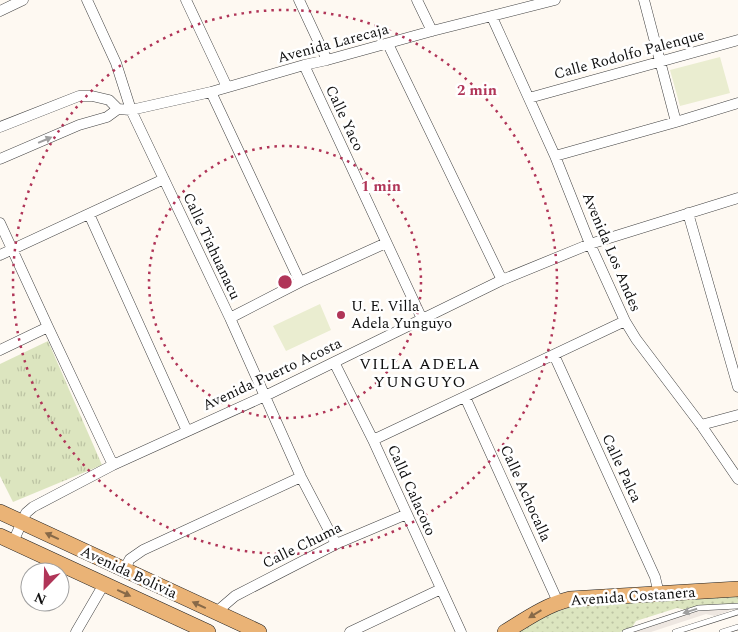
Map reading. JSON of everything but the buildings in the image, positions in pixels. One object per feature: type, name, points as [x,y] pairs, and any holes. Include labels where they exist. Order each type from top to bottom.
[{"type":"main road","name":"Avenida Bolivia","points":[[0,512],[259,632]]},
{"type":"main road","name":"Avenida Bolivia","points":[[6,539],[208,632]]},
{"type":"main road","name":"Avenida Costanera","points":[[505,632],[546,608],[570,599],[738,589]]},
{"type":"street","points":[[0,11],[23,0]]},
{"type":"street","points":[[186,0],[227,87]]},
{"type":"street","points":[[299,0],[327,60]]},
{"type":"street","points":[[418,0],[432,32]]},
{"type":"street","name":"Avenida Larecaja","points":[[0,127],[79,96],[92,96],[108,100],[118,109],[131,110],[211,92],[304,65],[492,17],[533,3],[555,0]]},
{"type":"street","points":[[644,0],[676,122]]},
{"type":"street","name":"Calle Tiahuanacu","points":[[90,1],[116,63],[131,110],[230,318],[301,477],[336,544]]},
{"type":"street","name":"Avenida Los Andes","points":[[492,17],[555,156],[590,244],[625,321],[636,339],[701,425],[738,478]]},
{"type":"street","name":"Calle Rodolfo Palenque","points":[[529,98],[738,40]]},
{"type":"street","points":[[388,44],[502,280]]},
{"type":"street","name":"Calle Yaco","points":[[304,65],[422,319]]},
{"type":"street","points":[[211,92],[300,282]]},
{"type":"street","points":[[555,156],[738,103]]},
{"type":"street","points":[[0,159],[79,126],[107,117],[118,109]]},
{"type":"street","points":[[0,255],[164,179]]},
{"type":"street","name":"Avenida Puerto Acosta","points":[[6,539],[33,507],[113,465],[265,396],[502,280],[590,244],[738,198]]},
{"type":"street","points":[[688,213],[738,387]]},
{"type":"street","points":[[89,214],[187,430]]},
{"type":"street","points":[[0,223],[113,465]]},
{"type":"street","points":[[230,318],[300,282],[386,243]]},
{"type":"street","points":[[373,440],[625,321]]},
{"type":"street","points":[[0,350],[48,327]]},
{"type":"street","name":"Calle Palca","points":[[554,355],[655,577],[659,594]]},
{"type":"street","name":"Calld Calacoto","points":[[334,362],[373,440],[461,632]]},
{"type":"street","name":"Calle Achocalla","points":[[465,396],[558,602]]},
{"type":"street","points":[[701,425],[738,415]]},
{"type":"street","points":[[124,570],[130,559],[143,550],[301,477]]},
{"type":"street","name":"Calle Chuma","points":[[218,614],[221,608],[235,596],[336,544],[407,514]]},
{"type":"street","points":[[76,632],[104,584]]},
{"type":"street","points":[[350,632],[441,589]]},
{"type":"lane","points":[[625,632],[698,608],[738,606]]},
{"type":"lane","points":[[675,632],[738,612]]},
{"type":"lane","points":[[722,632],[738,627]]},
{"type":"green space","points":[[720,57],[730,93],[680,106],[670,70]]},
{"type":"green space","points":[[320,304],[331,330],[286,351],[273,326]]},
{"type":"green space","points":[[48,341],[102,465],[13,502],[0,476],[0,364]]},
{"type":"green space","points":[[738,596],[738,604],[686,610],[677,608],[636,621],[631,629],[620,632],[519,632],[550,614],[571,607]]},
{"type":"shaded area","points":[[728,608],[729,611],[715,616],[706,614],[651,632],[632,632],[700,610]]},
{"type":"place","name":"U. E. Villa Adela Yunguyo","points":[[341,315]]},
{"type":"district","name":"VILLA ADELA YUNGUYO","points":[[420,372]]}]
